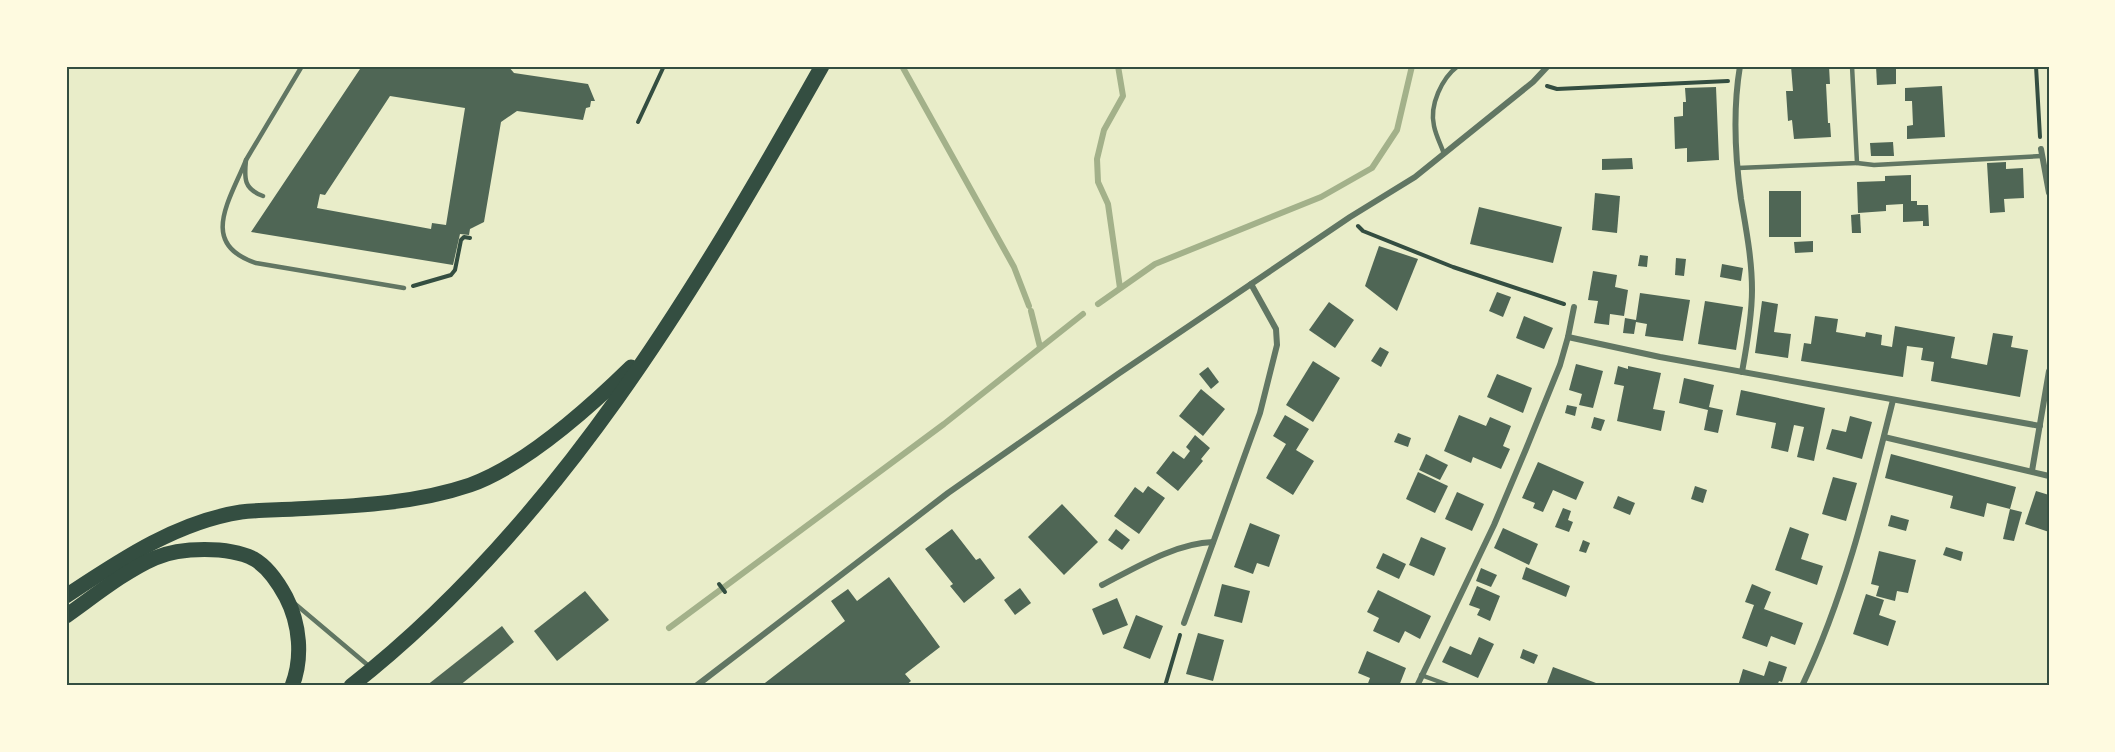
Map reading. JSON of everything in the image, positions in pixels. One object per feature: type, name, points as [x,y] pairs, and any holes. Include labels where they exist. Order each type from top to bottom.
[{"type":"highway","points":[[351,686],[440,607],[493,553],[603,419],[678,309],[769,161],[822,66]]},
{"type":"highway","points":[[66,597],[164,537],[200,522],[241,512],[396,503],[438,495],[473,484],[506,467],[544,442],[596,401],[636,362],[678,309]]},
{"type":"highway","points":[[66,616],[156,557],[197,549],[227,550],[255,560],[277,581],[292,608],[300,643],[296,675],[292,686]]},
{"type":"street","points":[[696,686],[948,493],[1350,217],[1415,177],[1533,82],[1547,66]]},
{"type":"street","points":[[1740,66],[1737,81],[1738,168],[1749,245],[1752,290],[1750,327],[1742,372]]},
{"type":"street","points":[[2041,149],[2049,193]]},
{"type":"street","points":[[1184,623],[1260,413],[1277,345],[1276,329],[1251,284]]},
{"type":"street","points":[[1417,686],[1494,525],[1556,376],[1574,307]]},
{"type":"street","points":[[1568,337],[1660,357],[2040,426]]},
{"type":"street","points":[[2032,471],[2049,371]]},
{"type":"street","points":[[1802,686],[1836,600],[1865,508],[1893,400]]},
{"type":"street","points":[[1884,437],[2049,476]]},
{"type":"street","points":[[1102,585],[1147,562],[1189,545],[1213,542]]},
{"type":"lane","points":[[302,66],[246,160],[222,220],[222,233],[228,248],[241,258],[256,263],[404,288]]},
{"type":"lane","points":[[1444,154],[1433,125],[1434,104],[1443,81],[1458,66]]},
{"type":"lane","points":[[1852,66],[1857,163]]},
{"type":"lane","points":[[1738,168],[1857,163],[1874,165],[2042,156]]},
{"type":"lane","points":[[246,160],[245,174],[248,186],[252,192],[263,196]]},
{"type":"lane","points":[[285,596],[372,669]]},
{"type":"lane","points":[[1421,675],[1451,686]]},
{"type":"path","points":[[638,122],[664,66]]},
{"type":"path","points":[[2036,66],[2041,149]]},
{"type":"path","points":[[1533,82],[1557,89],[1737,81]]},
{"type":"path","points":[[1350,217],[1363,231],[1453,267],[1574,307]]},
{"type":"path","points":[[404,288],[451,275],[455,270],[461,240],[464,237],[470,238]]},
{"type":"path","points":[[720,584],[725,592]]},
{"type":"path","points":[[1165,686],[1184,623]]},
{"type":"building","points":[[362,66],[508,66],[514,73],[588,84],[595,101],[591,101],[590,107],[586,108],[583,120],[517,111],[501,122],[484,222],[470,229],[469,235],[460,234],[453,265],[251,232]],"holes":[[[390,96],[465,108],[446,225],[432,223],[431,229],[317,208],[320,194],[325,195]]]},
{"type":"building","points":[[1791,66],[1829,66],[1830,84],[1826,84],[1831,137],[1794,139],[1792,120],[1788,121],[1786,91],[1793,91]]},
{"type":"building","points":[[1876,66],[1896,66],[1896,84],[1877,85]]},
{"type":"building","points":[[1942,86],[1945,137],[1907,139],[1907,126],[1913,125],[1912,101],[1905,101],[1905,88]]},
{"type":"building","points":[[1716,87],[1719,160],[1687,162],[1687,148],[1675,149],[1674,117],[1683,116],[1683,102],[1686,102],[1685,88]]},
{"type":"building","points":[[1893,142],[1894,156],[1871,156],[1870,143]]},
{"type":"building","points":[[1632,158],[1633,169],[1602,170],[1602,159]]},
{"type":"building","points":[[2006,162],[2006,169],[2023,168],[2024,198],[2004,199],[2005,212],[1990,213],[1987,163]]},
{"type":"building","points":[[1911,175],[1911,201],[1917,201],[1917,205],[1928,205],[1929,226],[1923,226],[1923,221],[1903,222],[1903,204],[1886,205],[1886,211],[1858,213],[1857,182],[1885,181],[1885,176]]},
{"type":"building","points":[[1769,191],[1801,191],[1801,237],[1769,237]]},
{"type":"building","points":[[1595,193],[1620,196],[1617,233],[1592,230]]},
{"type":"building","points":[[1479,207],[1562,227],[1553,263],[1470,244]]},
{"type":"building","points":[[1860,214],[1861,233],[1852,233],[1851,215]]},
{"type":"building","points":[[1813,241],[1813,252],[1795,253],[1794,242]]},
{"type":"building","points":[[1379,246],[1418,259],[1397,311],[1365,286]]},
{"type":"building","points":[[1640,255],[1648,256],[1647,267],[1638,266]]},
{"type":"building","points":[[1676,258],[1686,259],[1684,276],[1675,275]]},
{"type":"building","points":[[1722,264],[1743,268],[1741,281],[1720,277]]},
{"type":"building","points":[[1593,271],[1617,275],[1615,287],[1628,290],[1624,316],[1610,314],[1609,325],[1594,323],[1598,301],[1588,300]]},
{"type":"building","points":[[1497,292],[1511,297],[1503,317],[1489,311]]},
{"type":"building","points":[[1640,293],[1690,300],[1683,341],[1645,336],[1647,324],[1636,322],[1634,334],[1623,333],[1625,318],[1636,320]]},
{"type":"building","points":[[1705,301],[1743,307],[1736,350],[1698,344]]},
{"type":"building","points":[[1762,301],[1778,304],[1774,332],[1791,334],[1788,358],[1755,353]]},
{"type":"building","points":[[1329,302],[1354,320],[1335,348],[1309,330]]},
{"type":"building","points":[[1524,316],[1553,328],[1544,349],[1516,338]]},
{"type":"building","points":[[1815,316],[1838,319],[1836,332],[1865,337],[1866,332],[1882,335],[1881,345],[1892,347],[1895,326],[1955,337],[1951,358],[1987,365],[1993,333],[2013,336],[2011,347],[2028,350],[2020,397],[1931,381],[1934,362],[1921,360],[1923,348],[1907,346],[1903,377],[1801,361],[1804,343],[1811,344]]},
{"type":"building","points":[[1380,347],[1389,352],[1381,367],[1371,361]]},
{"type":"building","points":[[1313,361],[1340,378],[1313,422],[1286,405]]},
{"type":"building","points":[[1576,364],[1603,371],[1593,408],[1579,405],[1582,394],[1569,390]]},
{"type":"building","points":[[1618,366],[1661,373],[1653,409],[1665,411],[1661,431],[1617,421],[1624,386],[1614,384]]},
{"type":"building","points":[[1208,367],[1219,382],[1211,389],[1199,374]]},
{"type":"building","points":[[1497,374],[1532,388],[1523,413],[1487,397]]},
{"type":"building","points":[[1684,378],[1714,385],[1709,407],[1723,410],[1718,433],[1704,430],[1708,410],[1679,403]]},
{"type":"building","points":[[1201,389],[1225,409],[1203,436],[1179,416]]},
{"type":"building","points":[[1741,390],[1825,408],[1814,461],[1797,457],[1804,427],[1794,425],[1788,452],[1771,448],[1776,423],[1736,415]]},
{"type":"building","points":[[1567,405],[1577,407],[1575,416],[1565,413]]},
{"type":"building","points":[[1285,415],[1309,429],[1296,450],[1314,461],[1293,495],[1266,478],[1286,444],[1273,436]]},
{"type":"building","points":[[1459,415],[1486,426],[1490,417],[1511,426],[1503,446],[1510,449],[1501,469],[1473,457],[1471,463],[1444,451]]},
{"type":"building","points":[[1850,416],[1872,422],[1862,459],[1826,449],[1832,429],[1846,432]]},
{"type":"building","points":[[1594,417],[1605,420],[1601,431],[1591,428]]},
{"type":"building","points":[[1398,433],[1411,438],[1408,447],[1394,442]]},
{"type":"building","points":[[1195,435],[1210,448],[1201,459],[1203,461],[1178,491],[1156,473],[1173,451],[1184,459],[1190,451],[1186,447]]},
{"type":"building","points":[[1426,454],[1448,465],[1440,480],[1419,470]]},
{"type":"building","points":[[1891,454],[2016,487],[2010,509],[1987,503],[1984,517],[1950,508],[1953,496],[1885,478]]},
{"type":"building","points":[[1538,462],[1584,482],[1576,500],[1553,490],[1543,512],[1533,508],[1535,503],[1522,498]]},
{"type":"building","points":[[1418,472],[1448,486],[1435,513],[1406,499]]},
{"type":"building","points":[[1833,477],[1857,483],[1846,521],[1822,514]]},
{"type":"building","points":[[1148,486],[1165,498],[1139,534],[1114,516],[1135,487],[1143,493]]},
{"type":"building","points":[[1695,486],[1707,490],[1703,503],[1691,499]]},
{"type":"building","points":[[2036,491],[2049,495],[2049,532],[2025,524]]},
{"type":"building","points":[[1457,492],[1484,504],[1472,531],[1445,519]]},
{"type":"building","points":[[1618,496],[1635,503],[1630,515],[1613,508]]},
{"type":"building","points":[[1062,504],[1098,542],[1064,575],[1028,537]]},
{"type":"building","points":[[1563,508],[1571,511],[1568,520],[1573,522],[1569,532],[1555,527]]},
{"type":"building","points":[[2010,509],[2022,512],[2014,541],[2003,539]]},
{"type":"building","points":[[1891,515],[1909,520],[1906,531],[1888,526]]},
{"type":"building","points":[[1250,523],[1280,535],[1269,567],[1257,563],[1253,574],[1234,567]]},
{"type":"building","points":[[1790,527],[1809,534],[1801,559],[1823,566],[1817,585],[1775,570]]},
{"type":"building","points":[[1503,528],[1538,544],[1529,565],[1494,548]]},
{"type":"building","points":[[952,529],[976,560],[980,558],[995,578],[964,603],[950,586],[953,584],[925,549]]},
{"type":"building","points":[[1116,529],[1130,540],[1122,550],[1108,540]]},
{"type":"building","points":[[1421,537],[1446,548],[1434,576],[1409,565]]},
{"type":"building","points":[[1583,540],[1590,543],[1586,553],[1579,551]]},
{"type":"building","points":[[1946,547],[1963,552],[1961,561],[1943,555]]},
{"type":"building","points":[[1879,551],[1916,560],[1908,593],[1897,591],[1895,601],[1876,596],[1879,586],[1871,584]]},
{"type":"building","points":[[1383,553],[1406,564],[1399,579],[1376,568]]},
{"type":"building","points":[[1526,567],[1570,586],[1566,597],[1522,579]]},
{"type":"building","points":[[1481,568],[1497,575],[1491,587],[1476,581]]},
{"type":"building","points":[[889,577],[940,647],[905,674],[911,681],[905,686],[761,686],[845,621],[831,601],[848,589],[857,601]]},
{"type":"building","points":[[1222,584],[1250,591],[1242,623],[1214,616]]},
{"type":"building","points":[[1752,584],[1771,592],[1764,609],[1803,623],[1795,645],[1771,636],[1767,647],[1742,638],[1754,605],[1745,602]]},
{"type":"building","points":[[1477,586],[1500,596],[1490,621],[1477,615],[1480,609],[1469,605]]},
{"type":"building","points":[[1020,588],[1031,603],[1015,615],[1004,600]]},
{"type":"building","points":[[1378,590],[1431,616],[1420,639],[1405,631],[1399,643],[1373,631],[1379,618],[1367,612]]},
{"type":"building","points":[[585,591],[609,620],[557,661],[534,631]]},
{"type":"building","points":[[1866,594],[1884,600],[1879,615],[1896,621],[1888,646],[1853,634]]},
{"type":"building","points":[[1117,598],[1128,625],[1103,635],[1092,609]]},
{"type":"building","points":[[1136,615],[1163,626],[1150,659],[1123,648]]},
{"type":"building","points":[[502,626],[514,642],[459,686],[426,686]]},
{"type":"building","points":[[1198,633],[1224,640],[1213,681],[1186,674]]},
{"type":"building","points":[[1479,637],[1494,644],[1478,678],[1442,662],[1450,646],[1471,655]]},
{"type":"building","points":[[1523,649],[1538,655],[1534,664],[1520,658]]},
{"type":"building","points":[[1367,651],[1406,668],[1399,686],[1389,686],[1383,683],[1382,686],[1367,686],[1370,678],[1358,673]]},
{"type":"building","points":[[1769,661],[1787,667],[1782,682],[1779,681],[1777,686],[1738,686],[1743,669],[1764,676]]},
{"type":"building","points":[[1553,667],[1596,683],[1595,686],[1546,686]]},
{"type":"waterway","points":[[902,66],[1014,267],[1029,306]]},
{"type":"waterway","points":[[1118,66],[1123,96],[1104,130],[1097,159],[1098,182],[1108,204],[1120,288]]},
{"type":"waterway","points":[[1098,304],[1155,264],[1321,197],[1372,168],[1397,130],[1412,66]]},
{"type":"waterway","points":[[1031,311],[1040,347]]},
{"type":"waterway","points":[[669,628],[944,424],[1083,314]]}]
